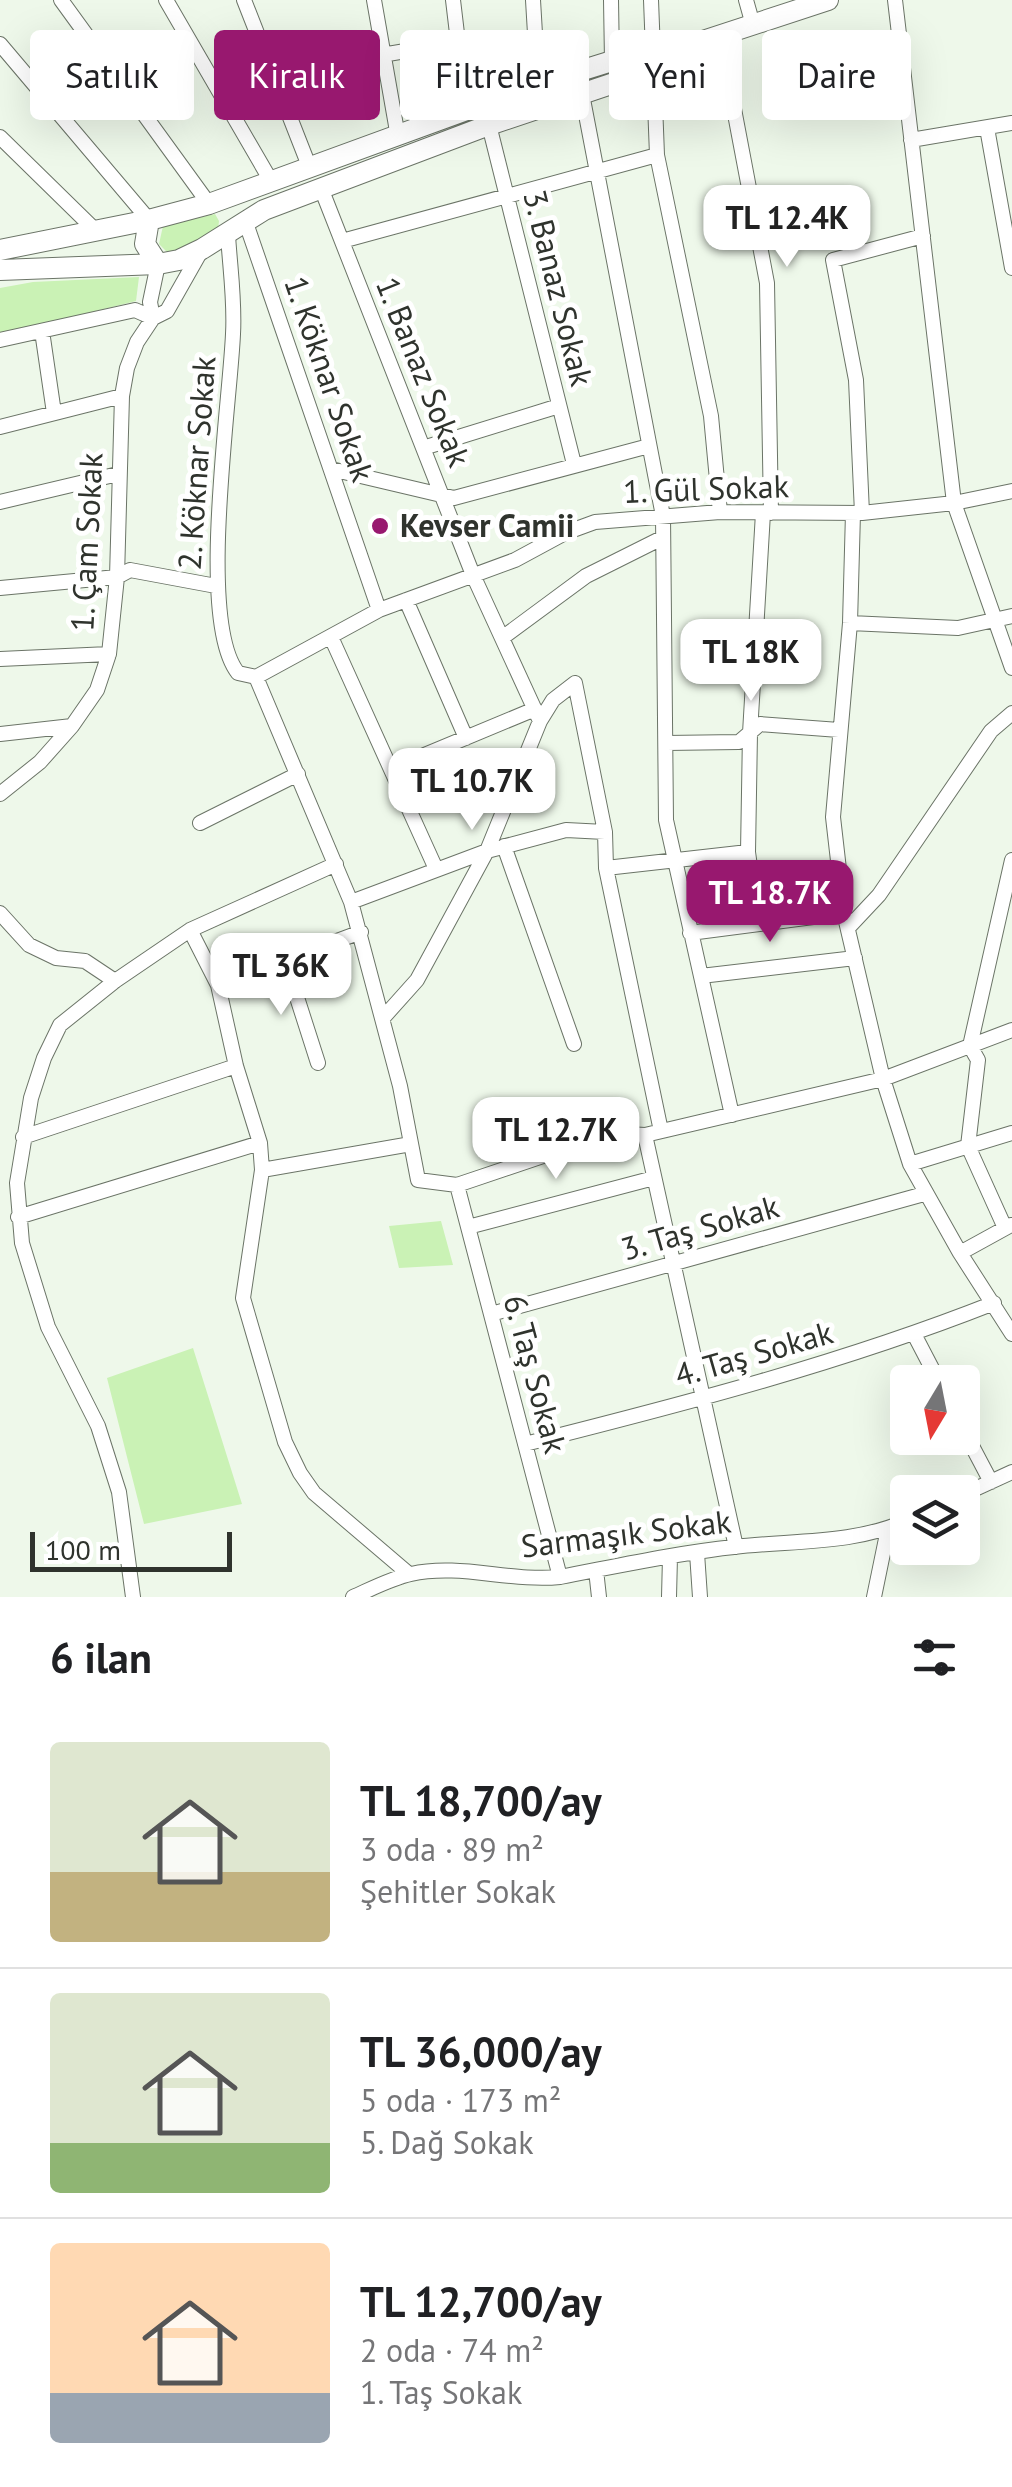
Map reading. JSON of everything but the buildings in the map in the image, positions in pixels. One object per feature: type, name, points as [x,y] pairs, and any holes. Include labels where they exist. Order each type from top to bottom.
[{"type":"street","points":[[61,0],[208,204],[229,215],[228,235]]},
{"type":"street","points":[[166,0],[271,181]]},
{"type":"street","points":[[244,0],[309,166]]},
{"type":"street","points":[[374,0],[398,137]]},
{"type":"street","points":[[382,56],[458,42],[454,0]]},
{"type":"street","points":[[533,0],[535,30]]},
{"type":"street","points":[[612,0],[612,30]]},
{"type":"street","points":[[651,0],[651,30]]},
{"type":"street","points":[[746,0],[752,25]]},
{"type":"street","points":[[737,30],[828,0]]},
{"type":"street","points":[[895,0],[954,503],[1012,668]]},
{"type":"street","points":[[0,44],[149,220],[145,244],[158,264],[150,302],[153,318]]},
{"type":"street","points":[[0,250],[208,204],[309,166],[465,120]]},
{"type":"street","points":[[0,270],[179,260],[228,235],[264,210],[474,120]]},
{"type":"street","name":"3. Banaz Sokak","points":[[486,120],[574,464]]},
{"type":"street","points":[[587,120],[662,516],[666,820],[732,1114]]},
{"type":"street","points":[[656,120],[658,154],[711,416],[720,512]]},
{"type":"street","points":[[736,120],[767,283],[767,513],[750,733],[748,852],[758,924]]},
{"type":"street","points":[[911,140],[1012,124]]},
{"type":"street","points":[[988,128],[1012,268]]},
{"type":"street","points":[[0,136],[94,229]]},
{"type":"street","points":[[342,241],[658,154]]},
{"type":"street","name":"1. Banaz Sokak","points":[[320,188],[473,576],[538,715]]},
{"type":"street","name":"1. Köknar Sokak","points":[[246,223],[379,610]]},
{"type":"street","name":"2. Köknar Sokak","points":[[228,235],[234,330],[216,586],[226,652],[238,673],[256,677]]},
{"type":"street","points":[[923,236],[832,260],[856,380],[857,513],[833,817],[846,920],[883,1079],[910,1164],[960,1253],[994,1303],[1008,1316],[1012,1334]]},
{"type":"street","points":[[153,318],[167,310],[202,249]]},
{"type":"street","points":[[0,340],[136,310],[153,318]]},
{"type":"street","name":"1. Çam Sokak","points":[[0,794],[40,762],[72,726],[97,690],[109,654],[117,576],[122,396],[127,368],[153,318]]},
{"type":"street","points":[[42,330],[54,413]]},
{"type":"street","points":[[0,427],[122,396]]},
{"type":"street","points":[[423,448],[559,406]]},
{"type":"street","points":[[331,470],[454,498],[649,446]]},
{"type":"street","points":[[0,502],[118,474]]},
{"type":"street","name":"1. Gül Sokak","points":[[256,677],[379,610],[515,560],[595,522],[720,512],[857,513],[954,503],[1012,491]]},
{"type":"street","points":[[502,638],[586,576],[662,538]]},
{"type":"street","points":[[0,588],[117,576],[130,570],[216,586]]},
{"type":"street","points":[[406,600],[466,738]]},
{"type":"street","points":[[850,623],[958,628],[1012,616]]},
{"type":"street","points":[[332,638],[436,869]]},
{"type":"street","points":[[0,659],[109,654]]},
{"type":"street","points":[[256,677],[361,932],[418,1180],[457,1185],[611,1132],[645,1135],[883,1079],[1012,1030]]},
{"type":"street","points":[[383,1018],[416,980],[487,850],[538,715],[575,683],[605,832],[606,868],[661,1131]]},
{"type":"street","points":[[690,933],[758,924],[846,920],[879,896],[991,731],[1012,713]]},
{"type":"street","points":[[391,769],[466,738],[538,715]]},
{"type":"street","points":[[666,743],[740,742],[760,724],[840,730]]},
{"type":"street","points":[[0,734],[72,726]]},
{"type":"street","points":[[200,823],[298,774]]},
{"type":"street","points":[[351,902],[487,850],[566,830],[605,832]]},
{"type":"street","points":[[504,846],[574,1044]]},
{"type":"street","points":[[606,868],[748,852]]},
{"type":"street","points":[[960,1253],[1009,1227],[968,1146],[978,1060],[970,1046],[1012,860]]},
{"type":"street","points":[[133,1597],[119,1492],[109,1459],[98,1426],[48,1327],[22,1243],[17,1184],[23,1137],[40,1071],[60,1025],[115,981],[190,930],[336,864]]},
{"type":"street","points":[[0,913],[29,944],[56,958],[85,961],[115,981]]},
{"type":"street","points":[[190,930],[218,985],[236,1066],[260,1143],[262,1170],[242,1298],[285,1442],[314,1493],[403,1576],[401,1597]]},
{"type":"street","points":[[218,985],[361,932]]},
{"type":"street","points":[[701,976],[855,958]]},
{"type":"street","points":[[285,960],[318,1062]]},
{"type":"street","points":[[23,1137],[236,1066]]},
{"type":"street","points":[[910,1164],[1012,1133]]},
{"type":"street","points":[[645,1135],[736,1546]]},
{"type":"street","points":[[18,1217],[260,1143]]},
{"type":"street","points":[[262,1170],[411,1144]]},
{"type":"street","points":[[468,1227],[654,1178]]},
{"type":"street","name":"6. Taş Sokak","points":[[457,1185],[560,1576]]},
{"type":"street","name":"3. Taş Sokak","points":[[491,1314],[924,1194]]},
{"type":"street","name":"4. Taş Sokak","points":[[525,1444],[703,1399],[914,1334],[994,1303]]},
{"type":"street","points":[[914,1334],[931,1365]]},
{"type":"street","points":[[977,1455],[991,1482]]},
{"type":"street","points":[[980,1487],[1012,1472]]},
{"type":"street","points":[[874,1597],[888,1529]]},
{"type":"street","name":"Sarmaşık Sokak","points":[[353,1597],[403,1576],[436,1571],[533,1580],[736,1546],[800,1544],[888,1529]]},
{"type":"street","points":[[697,1553],[700,1597]]},
{"type":"street","points":[[669,1597],[670,1557]]},
{"type":"street","points":[[596,1570],[599,1597]]},
{"type":"street","points":[[533,1580],[534,1597]]},
{"type":"green space","points":[[215,214],[218,229],[170,255],[159,244],[163,226]]},
{"type":"green space","points":[[139,277],[136,301],[0,335],[0,288],[33,282]]},
{"type":"green space","points":[[441,1221],[453,1265],[399,1268],[389,1226]]},
{"type":"green space","points":[[193,1348],[242,1504],[144,1524],[107,1378]]},
{"type":"place","name":"Kevser Camii","points":[[380,526]]}]
